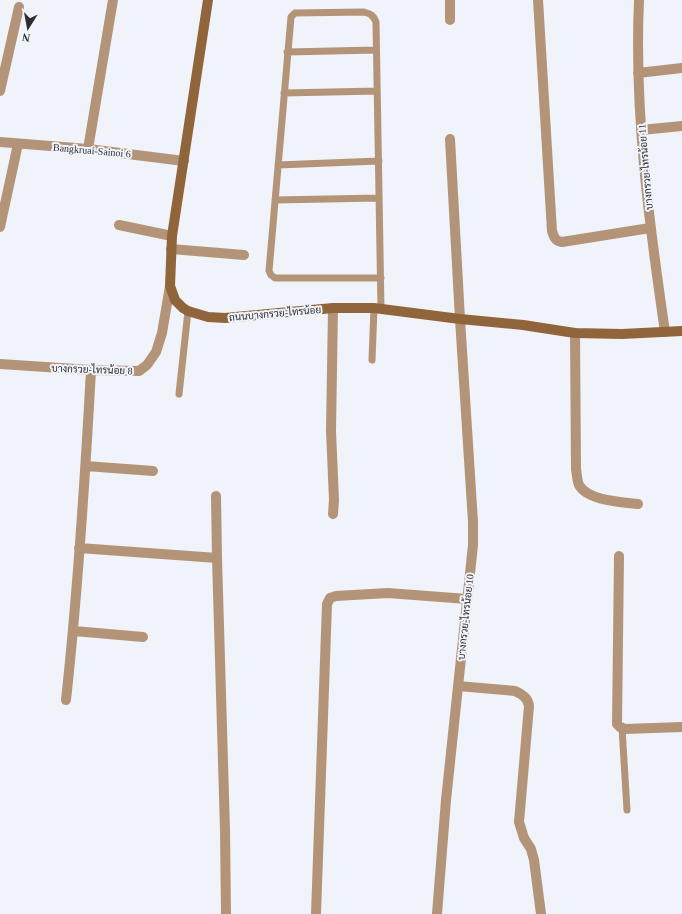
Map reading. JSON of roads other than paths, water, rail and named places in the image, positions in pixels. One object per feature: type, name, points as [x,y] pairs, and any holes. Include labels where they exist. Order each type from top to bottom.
[{"type":"main road","name":"ถนนบางกรวย-ไทรน้อย","points":[[208,0],[172,236],[170,286],[175,300],[182,308],[208,317],[225,318],[333,308],[377,309],[575,332],[622,334],[682,331]]},
{"type":"street","points":[[88,149],[113,0]]},
{"type":"street","points":[[450,0],[450,20]]},
{"type":"street","points":[[538,0],[552,232],[554,238],[557,241],[562,242],[650,228]]},
{"type":"street","name":"บางกรวย-ไทรน้อย 11","points":[[639,0],[637,35],[641,130],[650,228],[665,332]]},
{"type":"street","points":[[0,90],[19,7]]},
{"type":"street","points":[[638,73],[682,68]]},
{"type":"street","points":[[641,130],[682,126]]},
{"type":"street","name":"บางกรวย-ไทรน้อย 10","points":[[437,914],[446,800],[473,545],[473,522],[450,140]]},
{"type":"street","name":"Bangkruai-Sainoi 6","points":[[0,142],[88,149],[184,160]]},
{"type":"street","points":[[0,227],[18,144]]},
{"type":"street","points":[[119,225],[172,236]]},
{"type":"street","points":[[171,249],[244,255]]},
{"type":"street","name":"บางกรวย-ไทรน้อย 8","points":[[0,364],[91,370],[139,371],[147,365],[156,352],[162,333],[170,286]]},
{"type":"street","points":[[333,308],[331,431],[334,500],[333,514]]},
{"type":"street","points":[[575,332],[576,469],[578,484],[582,490],[595,496],[638,504]]},
{"type":"street","points":[[66,700],[74,631],[86,466],[91,370]]},
{"type":"street","points":[[86,466],[153,471]]},
{"type":"street","points":[[216,496],[226,914]]},
{"type":"street","points":[[79,548],[217,558]]},
{"type":"street","points":[[619,556],[617,724],[622,728],[682,727]]},
{"type":"street","points":[[316,914],[327,604],[330,598],[336,596],[388,593],[467,599]]},
{"type":"street","points":[[74,631],[143,636]]},
{"type":"street","points":[[458,686],[515,691],[522,694],[528,700],[529,706],[519,822],[524,838],[531,849],[534,860],[541,914]]},
{"type":"lane","points":[[372,360],[381,278],[376,22],[371,14],[364,12],[295,13],[291,17],[269,271],[275,278],[381,278]]},
{"type":"lane","points":[[288,52],[376,50]]},
{"type":"lane","points":[[284,92],[377,91]]},
{"type":"lane","points":[[278,165],[378,161]]},
{"type":"lane","points":[[276,200],[379,198]]},
{"type":"lane","points":[[179,394],[188,311]]},
{"type":"lane","points":[[622,728],[627,810]]}]
